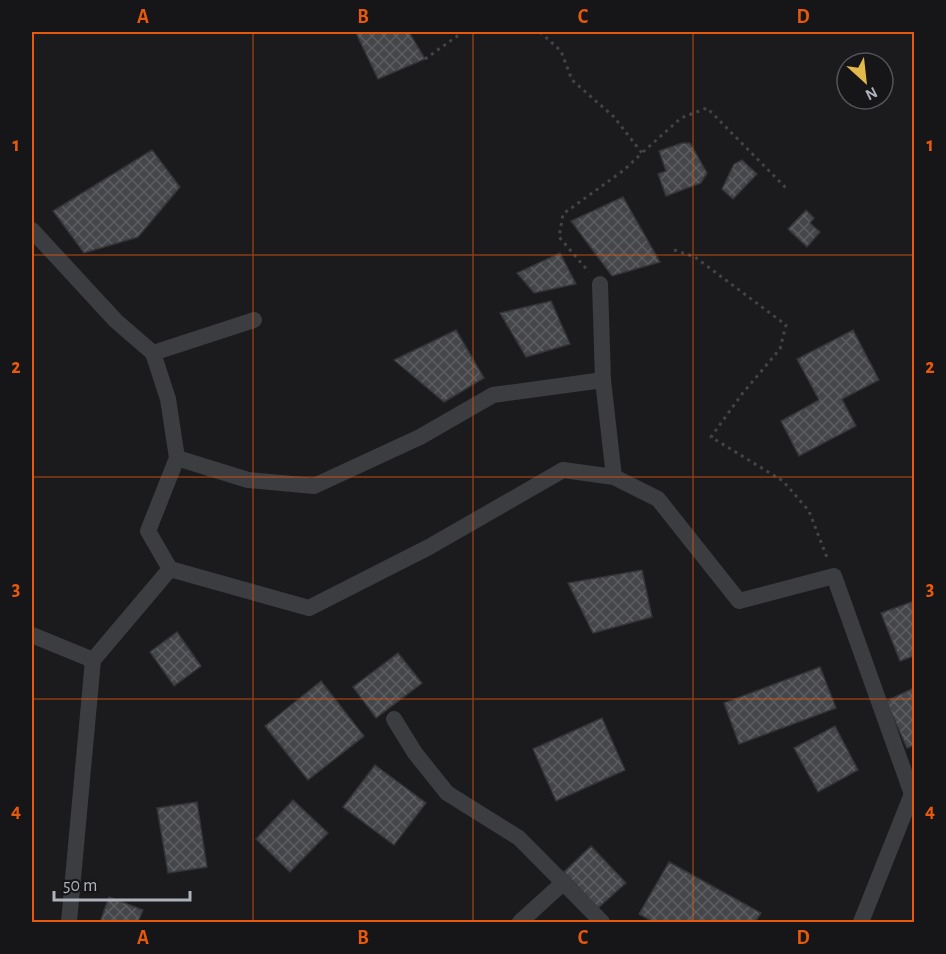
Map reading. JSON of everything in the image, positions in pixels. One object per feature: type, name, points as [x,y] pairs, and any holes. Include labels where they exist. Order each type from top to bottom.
[{"type":"street","points":[[32,230],[117,321],[153,353],[168,399],[177,458],[148,531],[170,569],[309,608],[429,547],[563,470],[614,477],[658,499],[739,601],[834,576],[913,794],[861,922]]},
{"type":"street","points":[[600,284],[603,380],[614,477]]},
{"type":"street","points":[[153,353],[254,320]]},
{"type":"street","points":[[177,458],[248,480],[314,486],[420,437],[493,395],[603,380]]},
{"type":"street","points":[[69,922],[93,660],[170,569]]},
{"type":"street","points":[[32,635],[93,660]]},
{"type":"street","points":[[394,719],[415,753],[447,793],[519,838],[602,922]]},
{"type":"street","points":[[520,922],[564,882]]},
{"type":"path","points":[[425,59],[463,32]]},
{"type":"path","points":[[540,32],[561,51],[572,80],[614,117],[642,153]]},
{"type":"path","points":[[600,284],[559,237],[563,214],[624,170],[681,118],[707,108],[787,189]]},
{"type":"path","points":[[674,249],[695,257],[786,326],[780,350],[742,394],[711,437],[783,481],[809,511],[834,576]]},
{"type":"building","points":[[409,32],[425,59],[378,79],[356,33]]},
{"type":"building","points":[[682,143],[690,143],[707,173],[701,183],[666,196],[658,174],[666,171],[659,151]]},
{"type":"building","points":[[152,150],[180,187],[138,237],[84,253],[53,211]]},
{"type":"building","points":[[742,160],[757,174],[733,199],[722,189],[734,164]]},
{"type":"building","points":[[623,197],[660,262],[612,276],[571,221]]},
{"type":"building","points":[[806,210],[814,218],[810,223],[820,232],[807,247],[788,229]]},
{"type":"building","points":[[560,253],[576,284],[534,293],[517,273]]},
{"type":"building","points":[[551,301],[570,344],[526,357],[500,313]]},
{"type":"building","points":[[456,330],[484,378],[444,402],[394,360]]},
{"type":"building","points":[[853,330],[879,380],[842,399],[856,426],[799,456],[781,421],[819,400],[797,359]]},
{"type":"building","points":[[642,570],[652,617],[593,633],[568,583]]},
{"type":"building","points":[[914,601],[914,656],[900,661],[881,613]]},
{"type":"building","points":[[177,632],[201,666],[174,686],[150,652]]},
{"type":"building","points":[[398,653],[422,683],[376,718],[353,687]]},
{"type":"building","points":[[820,667],[836,708],[739,744],[724,703]]},
{"type":"building","points":[[321,681],[364,736],[308,780],[265,726]]},
{"type":"building","points":[[914,688],[914,745],[907,748],[886,701]]},
{"type":"building","points":[[602,718],[625,770],[556,801],[533,749]]},
{"type":"building","points":[[835,726],[858,770],[818,792],[794,748]]},
{"type":"building","points":[[375,765],[426,803],[394,845],[343,807]]},
{"type":"building","points":[[293,800],[328,833],[290,872],[256,839]]},
{"type":"building","points":[[197,802],[207,867],[168,873],[157,808]]},
{"type":"building","points":[[591,846],[626,883],[598,908],[564,872]]},
{"type":"building","points":[[669,862],[761,913],[755,922],[653,922],[639,914]]},
{"type":"building","points":[[109,897],[143,910],[138,922],[100,922]]}]
